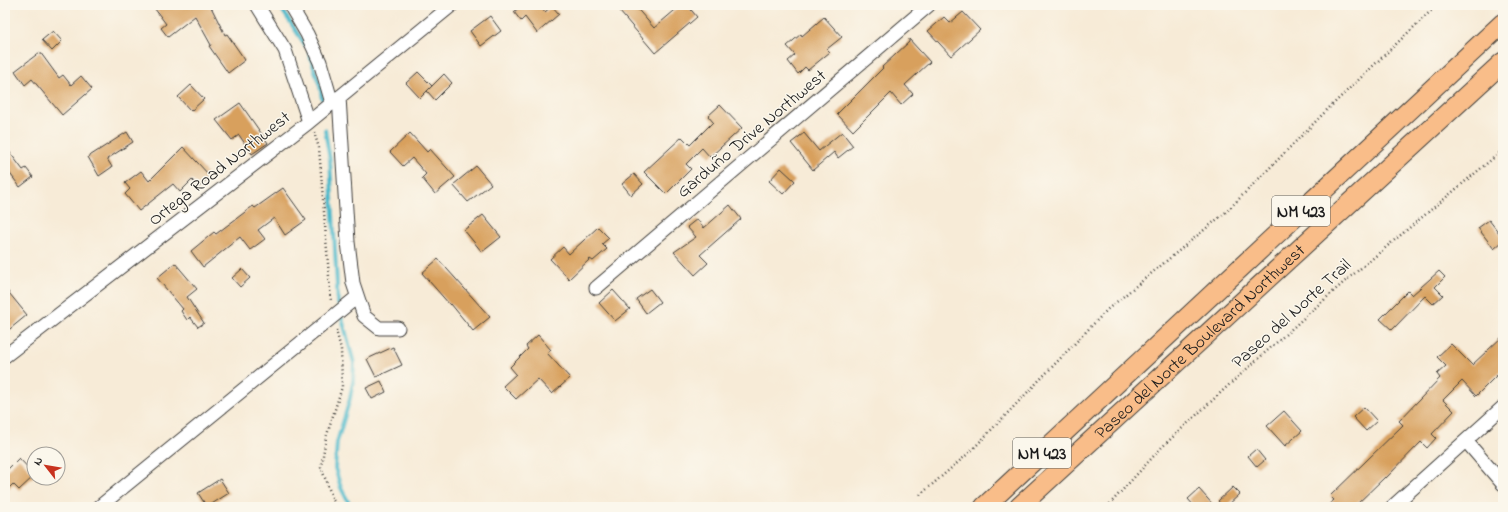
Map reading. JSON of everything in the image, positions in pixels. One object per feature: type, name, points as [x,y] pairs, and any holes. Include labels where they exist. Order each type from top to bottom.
[{"type":"highway","name":"Paseo del Norte Boulevard Northwest","points":[[984,507],[1503,23]]},
{"type":"highway","name":"Paseo del Norte Boulevard Northwest","points":[[1019,507],[1503,62]]},
{"type":"street","points":[[257,5],[284,50],[309,122]]},
{"type":"street","points":[[290,5],[308,34],[336,100],[353,283],[364,316],[379,328],[398,328]]},
{"type":"street","name":"Ortega Road Northwest","points":[[5,356],[309,122],[452,5]]},
{"type":"street","name":"Garduño Drive Northwest","points":[[596,288],[929,5]]},
{"type":"street","points":[[99,507],[358,297]]},
{"type":"street","points":[[1392,507],[1503,407]]},
{"type":"street","points":[[1466,441],[1503,484]]},
{"type":"path","points":[[920,495],[970,452],[1108,309],[1226,212],[1328,109],[1436,5]]},
{"type":"path","points":[[309,122],[319,148],[332,318],[341,349],[342,387],[326,438],[321,467],[338,507]]},
{"type":"path","name":"Paseo del Norte Trail","points":[[1107,507],[1162,447],[1230,384],[1349,278],[1503,150]]},
{"type":"building","points":[[152,5],[210,5],[225,35],[227,34],[245,60],[228,73],[209,46],[211,45],[195,16],[168,37],[161,28],[166,24]]},
{"type":"building","points":[[522,5],[540,5],[545,12],[552,6],[559,14],[537,33],[525,17],[521,21],[514,12]]},
{"type":"building","points":[[614,5],[634,5],[654,28],[681,5],[687,5],[697,17],[655,53]]},
{"type":"building","points":[[963,12],[980,30],[951,56],[928,31],[944,17],[950,23]]},
{"type":"building","points":[[490,16],[501,31],[481,46],[470,31]]},
{"type":"building","points":[[824,17],[842,37],[827,49],[830,52],[808,70],[805,67],[798,74],[788,61],[795,55],[787,46],[801,34],[802,36]]},
{"type":"building","points":[[53,31],[62,41],[52,51],[42,40]]},
{"type":"building","points":[[909,39],[930,62],[905,85],[913,94],[901,105],[891,93],[853,131],[837,114],[883,68],[882,67],[909,42]]},
{"type":"building","points":[[40,52],[59,78],[63,75],[71,85],[81,76],[92,89],[62,115],[32,79],[25,85],[15,71]]},
{"type":"building","points":[[418,72],[432,86],[420,98],[406,83]]},
{"type":"building","points":[[444,74],[452,83],[435,100],[427,91]]},
{"type":"building","points":[[191,85],[204,99],[191,111],[178,97]]},
{"type":"building","points":[[240,103],[268,143],[252,154],[239,135],[232,140],[216,120]]},
{"type":"building","points":[[720,105],[742,128],[710,157],[702,148],[686,164],[691,169],[666,194],[644,172],[682,137],[690,145],[713,122],[708,116]]},
{"type":"building","points":[[127,132],[133,142],[107,159],[112,167],[99,176],[88,157]]},
{"type":"building","points":[[842,132],[853,146],[838,158],[834,152],[813,170],[791,143],[804,133],[819,151]]},
{"type":"building","points":[[410,133],[427,152],[430,149],[455,177],[435,194],[422,178],[426,174],[412,158],[403,166],[390,152]]},
{"type":"building","points":[[5,146],[23,170],[26,168],[33,177],[20,187],[5,167]]},
{"type":"building","points":[[183,147],[210,176],[199,187],[192,180],[180,192],[173,184],[139,211],[125,194],[130,189],[125,183],[141,171],[149,181]]},
{"type":"building","points":[[476,166],[491,184],[468,202],[453,185]]},
{"type":"building","points":[[781,168],[795,181],[783,194],[769,181]]},
{"type":"building","points":[[634,174],[643,184],[631,195],[622,184]]},
{"type":"building","points":[[283,188],[306,220],[285,235],[274,218],[258,230],[265,239],[250,250],[240,237],[203,267],[191,251],[214,232],[216,234],[253,206],[255,208]]},
{"type":"building","points":[[730,205],[741,219],[700,255],[708,263],[695,275],[674,252],[696,237],[687,227],[697,219],[704,228]]},
{"type":"building","points":[[483,215],[501,237],[482,252],[464,230]]},
{"type":"building","points":[[1489,220],[1503,238],[1503,241],[1494,249],[1478,228]]},
{"type":"building","points":[[598,227],[609,238],[602,244],[607,249],[593,261],[590,259],[569,279],[550,259],[563,247],[569,254]]},
{"type":"building","points":[[438,259],[490,317],[473,331],[451,304],[450,305],[422,273]]},
{"type":"building","points":[[175,263],[197,289],[187,297],[204,323],[198,327],[190,317],[187,320],[181,311],[183,309],[157,278]]},
{"type":"building","points":[[242,269],[250,278],[240,287],[232,278]]},
{"type":"building","points":[[1439,271],[1445,277],[1435,287],[1443,295],[1433,304],[1425,296],[1392,330],[1380,319],[1408,291],[1412,295]]},
{"type":"building","points":[[5,288],[27,315],[5,333]]},
{"type":"building","points":[[650,289],[660,302],[646,313],[636,299]]},
{"type":"building","points":[[613,290],[630,309],[615,321],[599,303]]},
{"type":"building","points":[[538,335],[551,350],[547,353],[570,378],[552,394],[538,379],[516,399],[503,386],[516,374],[510,367],[528,349],[526,346]]},
{"type":"building","points":[[1503,336],[1503,369],[1476,396],[1462,381],[1443,400],[1454,411],[1432,434],[1436,438],[1427,448],[1421,442],[1386,478],[1385,477],[1354,507],[1326,507],[1334,500],[1330,496],[1403,425],[1399,421],[1440,378],[1437,374],[1446,366],[1437,357],[1451,344],[1472,365]]},
{"type":"building","points":[[393,347],[402,365],[376,377],[367,359]]},
{"type":"building","points":[[381,381],[386,392],[372,399],[366,388]]},
{"type":"building","points":[[1364,407],[1377,421],[1366,431],[1353,417]]},
{"type":"building","points":[[1284,411],[1302,431],[1285,446],[1267,426]]},
{"type":"building","points":[[1256,449],[1265,460],[1257,467],[1248,456]]},
{"type":"building","points":[[19,458],[26,465],[26,483],[19,490],[13,484],[5,492],[5,472]]},
{"type":"building","points":[[220,479],[229,493],[207,507],[198,493]]},
{"type":"building","points":[[1233,487],[1240,494],[1226,507],[1224,507],[1218,501]]},
{"type":"building","points":[[1199,489],[1215,507],[1195,507],[1188,499]]},
{"type":"waterway","points":[[279,5],[305,45]]},
{"type":"waterway","points":[[309,53],[320,86],[322,99]]},
{"type":"waterway","points":[[325,130],[330,160],[338,304]]},
{"type":"waterway","points":[[342,318],[354,363],[350,399],[337,442],[335,468],[341,488],[351,507]]}]
